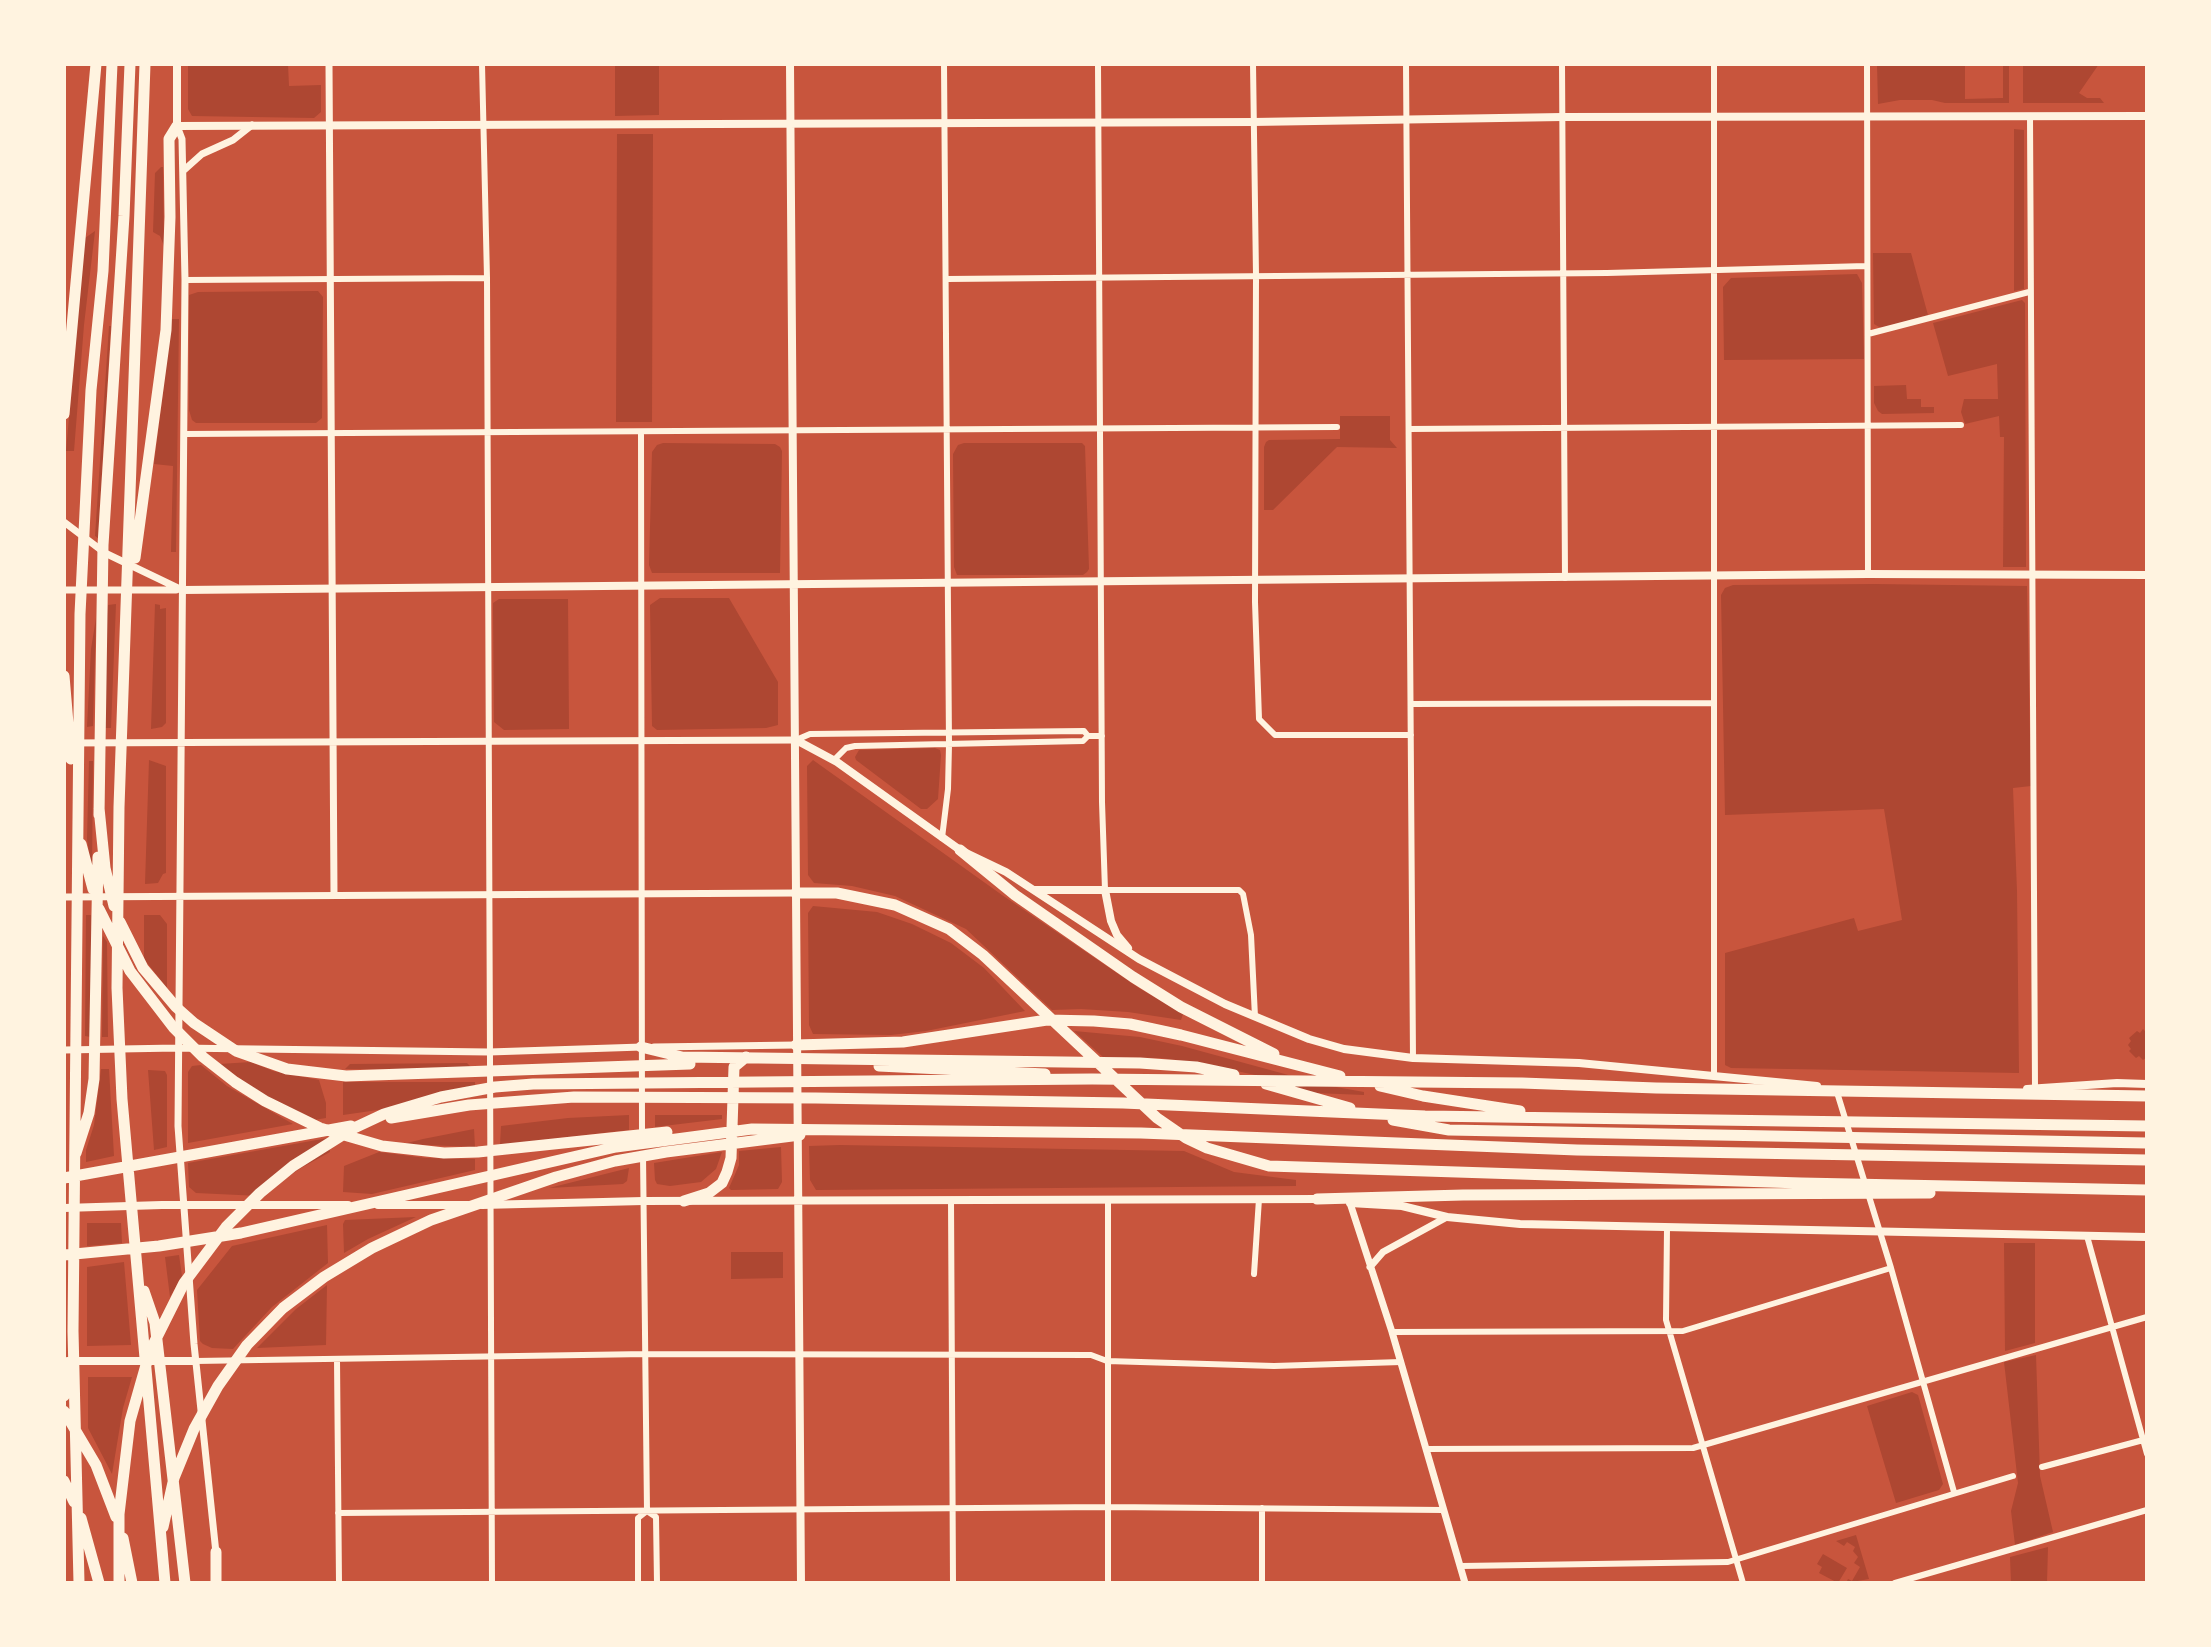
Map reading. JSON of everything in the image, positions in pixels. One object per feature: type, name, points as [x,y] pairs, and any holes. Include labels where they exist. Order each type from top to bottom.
[{"type":"highway","points":[[64,414],[96,64]]},
{"type":"highway","points":[[79,1583],[69,1213],[80,614],[91,390],[103,271],[112,64]]},
{"type":"highway","points":[[64,1176],[82,1137],[94,1079],[103,545],[130,64]]},
{"type":"highway","points":[[145,64],[119,807],[117,988],[122,1099],[165,1583]]},
{"type":"highway","points":[[127,623],[166,330],[169,139],[177,126]]},
{"type":"highway","points":[[64,676],[82,849],[110,935],[149,1000],[203,1057],[235,1082],[265,1101],[320,1128],[357,1140],[411,1151],[478,1152],[632,1135],[752,1129],[856,1129],[1157,1133],[1577,1150],[2147,1160]]},
{"type":"highway","points":[[99,808],[105,868],[117,917],[143,968],[176,1007],[208,1035],[236,1051],[287,1069],[346,1076],[602,1065],[783,1064],[1019,1071],[1092,1079]]},
{"type":"highway","points":[[960,850],[1015,895],[1160,994],[1300,1065]]},
{"type":"highway","points":[[796,893],[837,893],[895,905],[949,929],[983,955],[1157,1118],[1186,1138],[1243,1160],[1269,1166],[1316,1170],[1800,1190]]},
{"type":"highway","points":[[641,1047],[682,1057],[747,1057],[903,1042],[1047,1020],[1094,1021],[1167,1032],[1423,1096],[1549,1116]]},
{"type":"highway","points":[[796,1051],[1196,1067],[1426,1127],[1649,1135],[2147,1143]]},
{"type":"highway","points":[[684,1201],[709,1193],[722,1183],[727,1172],[731,1158],[734,1067],[747,1057]]},
{"type":"highway","points":[[119,1583],[119,1514],[130,1421],[150,1351],[184,1283],[210,1245],[241,1211],[293,1166],[352,1129],[419,1103],[495,1087],[643,1082],[1092,1079],[1522,1083],[2147,1096]]},
{"type":"highway","points":[[64,1176],[247,1146],[410,1114],[574,1097],[1108,1102],[1425,1116],[2147,1126]]},
{"type":"highway","points":[[64,1255],[159,1246],[241,1233],[601,1150],[752,1129]]},
{"type":"highway","points":[[156,1583],[174,1478],[194,1429],[218,1386],[247,1345],[283,1308],[324,1277],[372,1248],[431,1220],[556,1177],[615,1161],[666,1152],[856,1129]]},
{"type":"highway","points":[[1317,1199],[1800,1190],[2147,1190]]},
{"type":"highway","points":[[140,1280],[155,1323],[185,1583]]},
{"type":"highway","points":[[64,1396],[73,1331]]},
{"type":"highway","points":[[64,1411],[96,1465],[112,1502],[132,1583]]},
{"type":"highway","points":[[64,1481],[89,1539],[99,1583]]},
{"type":"highway","points":[[216,1552],[218,1583]]},
{"type":"main road","points":[[177,64],[177,126],[2147,116]]},
{"type":"main road","points":[[790,64],[801,1583]]},
{"type":"main road","points":[[182,590],[1868,574],[2147,575]]},
{"type":"main road","points":[[796,740],[834,760],[960,850],[1006,872],[1186,986],[1309,1039],[1344,1049],[1413,1058],[1579,1063],[1836,1088],[2035,1089],[2147,1084]]},
{"type":"main road","points":[[1034,890],[1105,890],[1117,935],[1139,959]]},
{"type":"main road","points":[[69,1213],[162,1205],[1317,1199],[1402,1206],[1447,1217],[1520,1224],[2147,1237]]},
{"type":"main road","points":[[64,1361],[195,1361]]},
{"type":"street","points":[[329,64],[334,895]]},
{"type":"street","points":[[482,64],[481,124],[487,278],[492,1583]]},
{"type":"street","points":[[942,838],[949,745],[944,64]]},
{"type":"street","points":[[1098,64],[1105,890],[1239,890],[1243,894],[1251,935],[1255,1017]]},
{"type":"street","points":[[1253,64],[1257,710],[1264,727],[1275,735],[1411,735]]},
{"type":"street","points":[[1406,64],[1413,1058]]},
{"type":"street","points":[[1562,64],[1565,578]]},
{"type":"street","points":[[1714,64],[1714,1076]]},
{"type":"street","points":[[1867,64],[1868,574]]},
{"type":"street","points":[[2030,117],[2035,1089]]},
{"type":"street","points":[[183,171],[202,154],[233,140],[252,125]]},
{"type":"street","points":[[177,126],[182,139],[185,280],[178,1126],[195,1361],[216,1552]]},
{"type":"street","points":[[947,279],[1716,271],[1866,266]]},
{"type":"street","points":[[185,280],[487,278]]},
{"type":"street","points":[[1868,334],[2029,292]]},
{"type":"street","points":[[1409,429],[1961,425]]},
{"type":"street","points":[[184,434],[1337,427]]},
{"type":"street","points":[[641,432],[641,1047],[647,1511]]},
{"type":"street","points":[[64,522],[105,553],[182,590]]},
{"type":"street","points":[[64,590],[182,590]]},
{"type":"street","points":[[1411,704],[1714,703]]},
{"type":"street","points":[[64,743],[796,740],[810,734],[1084,731],[1088,736]]},
{"type":"street","points":[[834,760],[846,748],[855,746],[1083,741],[1088,736],[1102,736]]},
{"type":"street","points":[[64,897],[796,893]]},
{"type":"street","points":[[64,1050],[177,1048],[489,1052],[641,1047],[796,1051]]},
{"type":"street","points":[[1836,1088],[1954,1492]]},
{"type":"street","points":[[1108,1199],[1108,1583]]},
{"type":"street","points":[[1254,1274],[1259,1199]]},
{"type":"street","points":[[951,1200],[953,1583]]},
{"type":"street","points":[[1350,1203],[1392,1332],[1465,1583]]},
{"type":"street","points":[[1370,1267],[1383,1252],[1447,1217]]},
{"type":"street","points":[[1667,1229],[1666,1320],[1743,1583]]},
{"type":"street","points":[[2087,1236],[2147,1454]]},
{"type":"street","points":[[1392,1332],[1683,1331],[1891,1268]]},
{"type":"street","points":[[1426,1449],[1693,1448],[2147,1317]]},
{"type":"street","points":[[195,1361],[647,1354],[952,1354],[1091,1355],[1107,1361],[1274,1366],[1401,1362]]},
{"type":"street","points":[[337,1359],[339,1583]]},
{"type":"street","points":[[2042,1467],[2145,1440]]},
{"type":"street","points":[[1461,1566],[1718,1563],[2013,1476]]},
{"type":"street","points":[[338,1513],[1107,1507],[1443,1510]]},
{"type":"street","points":[[1262,1508],[1262,1583]]},
{"type":"street","points":[[1895,1583],[2147,1510]]},
{"type":"street","points":[[638,1583],[638,1518],[647,1511]]},
{"type":"street","points":[[647,1511],[656,1517],[657,1583]]},
{"type":"shaded area","points":[[188,64],[288,64],[289,86],[321,85],[321,112],[314,118],[192,116],[188,109]]},
{"type":"shaded area","points":[[615,64],[659,64],[659,115],[615,116]]},
{"type":"shaded area","points":[[1877,64],[1965,64],[1965,99],[2003,98],[2003,64],[2009,64],[2009,103],[1900,100],[1878,104]]},
{"type":"shaded area","points":[[2023,64],[2099,64],[2079,93],[2087,98],[2100,98],[2104,103],[2023,103]]},
{"type":"shaded area","points":[[2014,129],[2024,130],[2024,289],[2014,291]]},
{"type":"shaded area","points":[[617,134],[653,134],[652,422],[616,422]]},
{"type":"shaded area","points":[[161,167],[164,246],[160,236],[153,232],[155,173]]},
{"type":"shaded area","points":[[95,231],[74,451],[66,451],[85,238]]},
{"type":"shaded area","points":[[1873,253],[1911,253],[1928,315],[1881,328],[1874,324]]},
{"type":"shaded area","points":[[1857,274],[1862,283],[1864,359],[1724,360],[1723,287],[1731,278]]},
{"type":"shaded area","points":[[318,291],[323,297],[322,418],[316,423],[196,423],[192,420],[189,410],[189,295],[198,292]]},
{"type":"shaded area","points":[[2022,300],[2025,303],[2026,567],[2003,567],[2004,437],[2000,437],[1999,416],[1965,424],[1961,412],[1964,399],[1998,399],[1997,364],[1948,376],[1933,323]]},
{"type":"shaded area","points":[[172,319],[179,319],[176,552],[171,552],[173,466],[154,464]]},
{"type":"shaded area","points":[[111,326],[98,538],[95,536]]},
{"type":"shaded area","points":[[1906,385],[1907,399],[1921,399],[1921,407],[1934,407],[1934,413],[1882,414],[1878,411],[1874,403],[1874,386]]},
{"type":"shaded area","points":[[1340,416],[1390,416],[1390,440],[1397,448],[1337,447],[1273,510],[1264,510],[1266,442],[1340,439]]},
{"type":"shaded area","points":[[663,443],[775,444],[780,447],[780,573],[652,573],[649,565],[652,452]]},
{"type":"shaded area","points":[[1082,443],[1085,446],[1087,572],[1083,575],[957,575],[954,567],[953,454],[958,445]]},
{"type":"shaded area","points":[[1733,585],[2027,586],[2031,786],[2013,788],[2019,1073],[1731,1068],[1725,1065],[1725,953],[1854,918],[1858,931],[1902,920],[1884,809],[1725,815],[1721,595],[1725,588]]},
{"type":"shaded area","points":[[660,598],[729,598],[778,682],[778,725],[766,728],[657,730],[652,726],[650,605]]},
{"type":"shaded area","points":[[499,599],[568,599],[569,729],[504,730],[494,722],[493,603]]},
{"type":"shaded area","points":[[116,604],[111,728],[105,728],[106,626],[108,605]]},
{"type":"shaded area","points":[[155,604],[160,605],[160,609],[166,608],[166,723],[151,729]]},
{"type":"shaded area","points":[[96,618],[93,726],[87,727],[91,649]]},
{"type":"shaded area","points":[[859,750],[940,750],[941,755],[938,799],[927,809],[921,809],[855,757]]},
{"type":"shaded area","points":[[149,760],[166,766],[166,873],[158,883],[145,884]]},
{"type":"shaded area","points":[[813,760],[1002,895],[1139,988],[1183,1014],[1181,1020],[1128,1012],[1052,1010],[966,929],[895,896],[852,886],[814,883],[808,875],[807,766]]},
{"type":"shaded area","points":[[89,761],[93,761],[92,873],[87,839]]},
{"type":"shaded area","points":[[813,906],[877,912],[912,924],[951,943],[984,968],[1025,1011],[891,1035],[813,1034],[809,1025],[808,913]]},
{"type":"shaded area","points":[[86,915],[91,915],[91,1037],[85,1036]]},
{"type":"shaded area","points":[[144,915],[160,915],[167,924],[167,988],[144,959]]},
{"type":"shaded area","points":[[103,936],[107,942],[108,1037],[102,1037]]},
{"type":"shaded area","points":[[2143,1029],[2147,1033],[2147,1057],[2143,1060],[2129,1051],[2128,1045],[2131,1041],[2129,1038]]},
{"type":"shaded area","points":[[1074,1031],[1140,1037],[1182,1046],[1325,1085],[1364,1092],[1364,1095],[1315,1093],[1260,1076],[1199,1063],[1160,1058],[1103,1057]]},
{"type":"shaded area","points":[[251,1062],[273,1071],[319,1080],[326,1103],[326,1118],[314,1120],[266,1097],[219,1064]]},
{"type":"shaded area","points":[[467,1063],[474,1070],[345,1069],[350,1064]]},
{"type":"shaded area","points":[[201,1065],[227,1086],[293,1124],[188,1143],[188,1072],[192,1066]]},
{"type":"shaded area","points":[[101,1069],[109,1069],[114,1156],[86,1162],[86,1150],[94,1125]]},
{"type":"shaded area","points":[[148,1070],[165,1071],[167,1075],[167,1147],[154,1150]]},
{"type":"shaded area","points":[[343,1082],[475,1082],[475,1096],[343,1115]]},
{"type":"shaded area","points":[[629,1115],[629,1130],[500,1145],[501,1126]]},
{"type":"shaded area","points":[[655,1115],[722,1115],[722,1119],[655,1127]]},
{"type":"shaded area","points":[[474,1129],[475,1147],[403,1144],[423,1139]]},
{"type":"shaded area","points":[[328,1138],[330,1152],[260,1196],[196,1193],[189,1187],[188,1163]]},
{"type":"shaded area","points":[[809,1146],[1184,1151],[1234,1172],[1296,1180],[1296,1186],[816,1190],[810,1180]]},
{"type":"shaded area","points":[[781,1147],[782,1182],[778,1189],[729,1188],[739,1165],[739,1151]]},
{"type":"shaded area","points":[[379,1152],[426,1158],[475,1159],[475,1170],[372,1194],[343,1192],[344,1166]]},
{"type":"shaded area","points":[[722,1152],[716,1169],[701,1182],[670,1186],[657,1184],[655,1180],[654,1163]]},
{"type":"shaded area","points":[[629,1168],[627,1181],[623,1184],[549,1188]]},
{"type":"shaded area","points":[[416,1217],[368,1239],[344,1253],[345,1220]]},
{"type":"shaded area","points":[[87,1223],[121,1223],[122,1243],[87,1246]]},
{"type":"shaded area","points":[[327,1225],[328,1263],[272,1307],[233,1349],[212,1348],[200,1341],[197,1290],[232,1246]]},
{"type":"shaded area","points":[[2004,1243],[2035,1243],[2035,1343],[2005,1351]]},
{"type":"shaded area","points":[[731,1252],[783,1252],[783,1278],[731,1279]]},
{"type":"shaded area","points":[[179,1255],[182,1276],[170,1297],[165,1257]]},
{"type":"shaded area","points":[[124,1262],[131,1345],[87,1346],[87,1267]]},
{"type":"shaded area","points":[[327,1285],[326,1345],[257,1348],[296,1309]]},
{"type":"shaded area","points":[[2036,1355],[2040,1476],[2053,1532],[2015,1545],[2011,1511],[2018,1483],[2004,1362]]},
{"type":"shaded area","points":[[88,1377],[132,1377],[123,1408],[112,1474],[88,1428]]},
{"type":"shaded area","points":[[1912,1392],[1918,1395],[1943,1484],[1939,1490],[1896,1503],[1867,1406]]},
{"type":"shaded area","points":[[1856,1535],[1869,1579],[1846,1583],[1848,1579],[1852,1581],[1860,1567],[1854,1563],[1858,1557],[1853,1551],[1855,1547],[1836,1541]]},
{"type":"shaded area","points":[[2048,1547],[2047,1583],[2011,1583],[2010,1557]]},
{"type":"shaded area","points":[[1823,1554],[1847,1568],[1838,1583],[1819,1573],[1822,1567],[1817,1564]]}]
